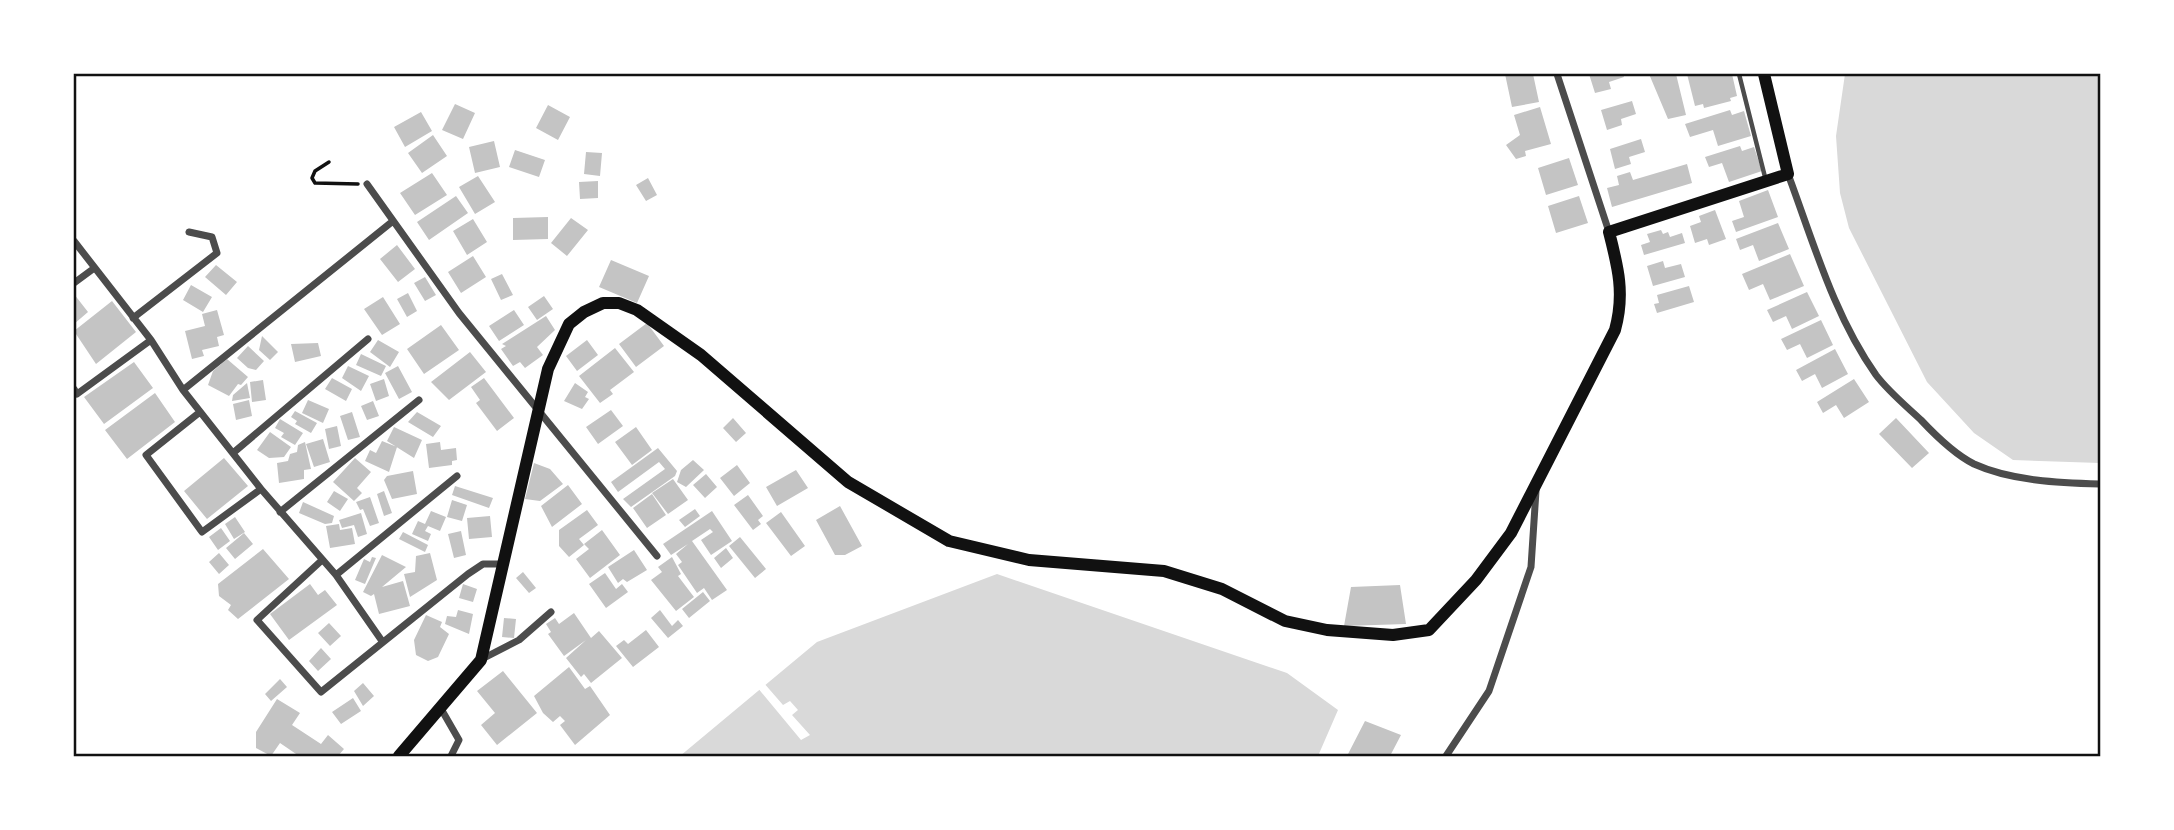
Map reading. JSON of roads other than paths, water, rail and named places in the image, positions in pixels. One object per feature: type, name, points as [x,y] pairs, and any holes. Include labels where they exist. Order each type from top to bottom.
[{"type":"main road","points":[[399,757],[439,706],[468,678],[481,660],[548,369],[569,324],[584,312],[603,303],[619,303],[637,310],[701,355],[848,482],[949,541],[1029,560],[1164,571],[1222,589],[1285,621],[1327,631],[1393,635],[1429,630],[1476,580],[1511,533],[1536,490],[1615,330],[1622,306],[1622,281],[1609,232],[1788,174],[1764,74]]},
{"type":"street","points":[[1558,74],[1609,232]]},
{"type":"street","points":[[1788,174],[1824,271],[1876,376],[1942,442],[1974,464],[2015,475],[2070,483],[2101,484]]},
{"type":"street","points":[[367,184],[459,313],[657,556]]},
{"type":"street","points":[[183,390],[393,221]]},
{"type":"street","points":[[133,317],[217,253],[212,237],[189,232]]},
{"type":"street","points":[[74,241],[93,269],[151,340],[183,390],[261,489],[335,575],[382,641]]},
{"type":"street","points":[[74,283],[93,269]]},
{"type":"street","points":[[233,453],[368,339]]},
{"type":"street","points":[[74,389],[77,394],[151,340]]},
{"type":"street","points":[[281,512],[419,400]]},
{"type":"street","points":[[200,412],[146,455],[202,532],[261,489]]},
{"type":"street","points":[[335,575],[457,476]]},
{"type":"street","points":[[1446,757],[1489,691],[1531,567],[1536,490]]},
{"type":"street","points":[[321,561],[257,621],[321,692],[468,574],[483,564],[503,564]]},
{"type":"street","points":[[481,660],[519,640],[551,612]]},
{"type":"street","points":[[439,706],[459,740],[451,757]]},
{"type":"lane","points":[[1739,74],[1766,182]]}]
